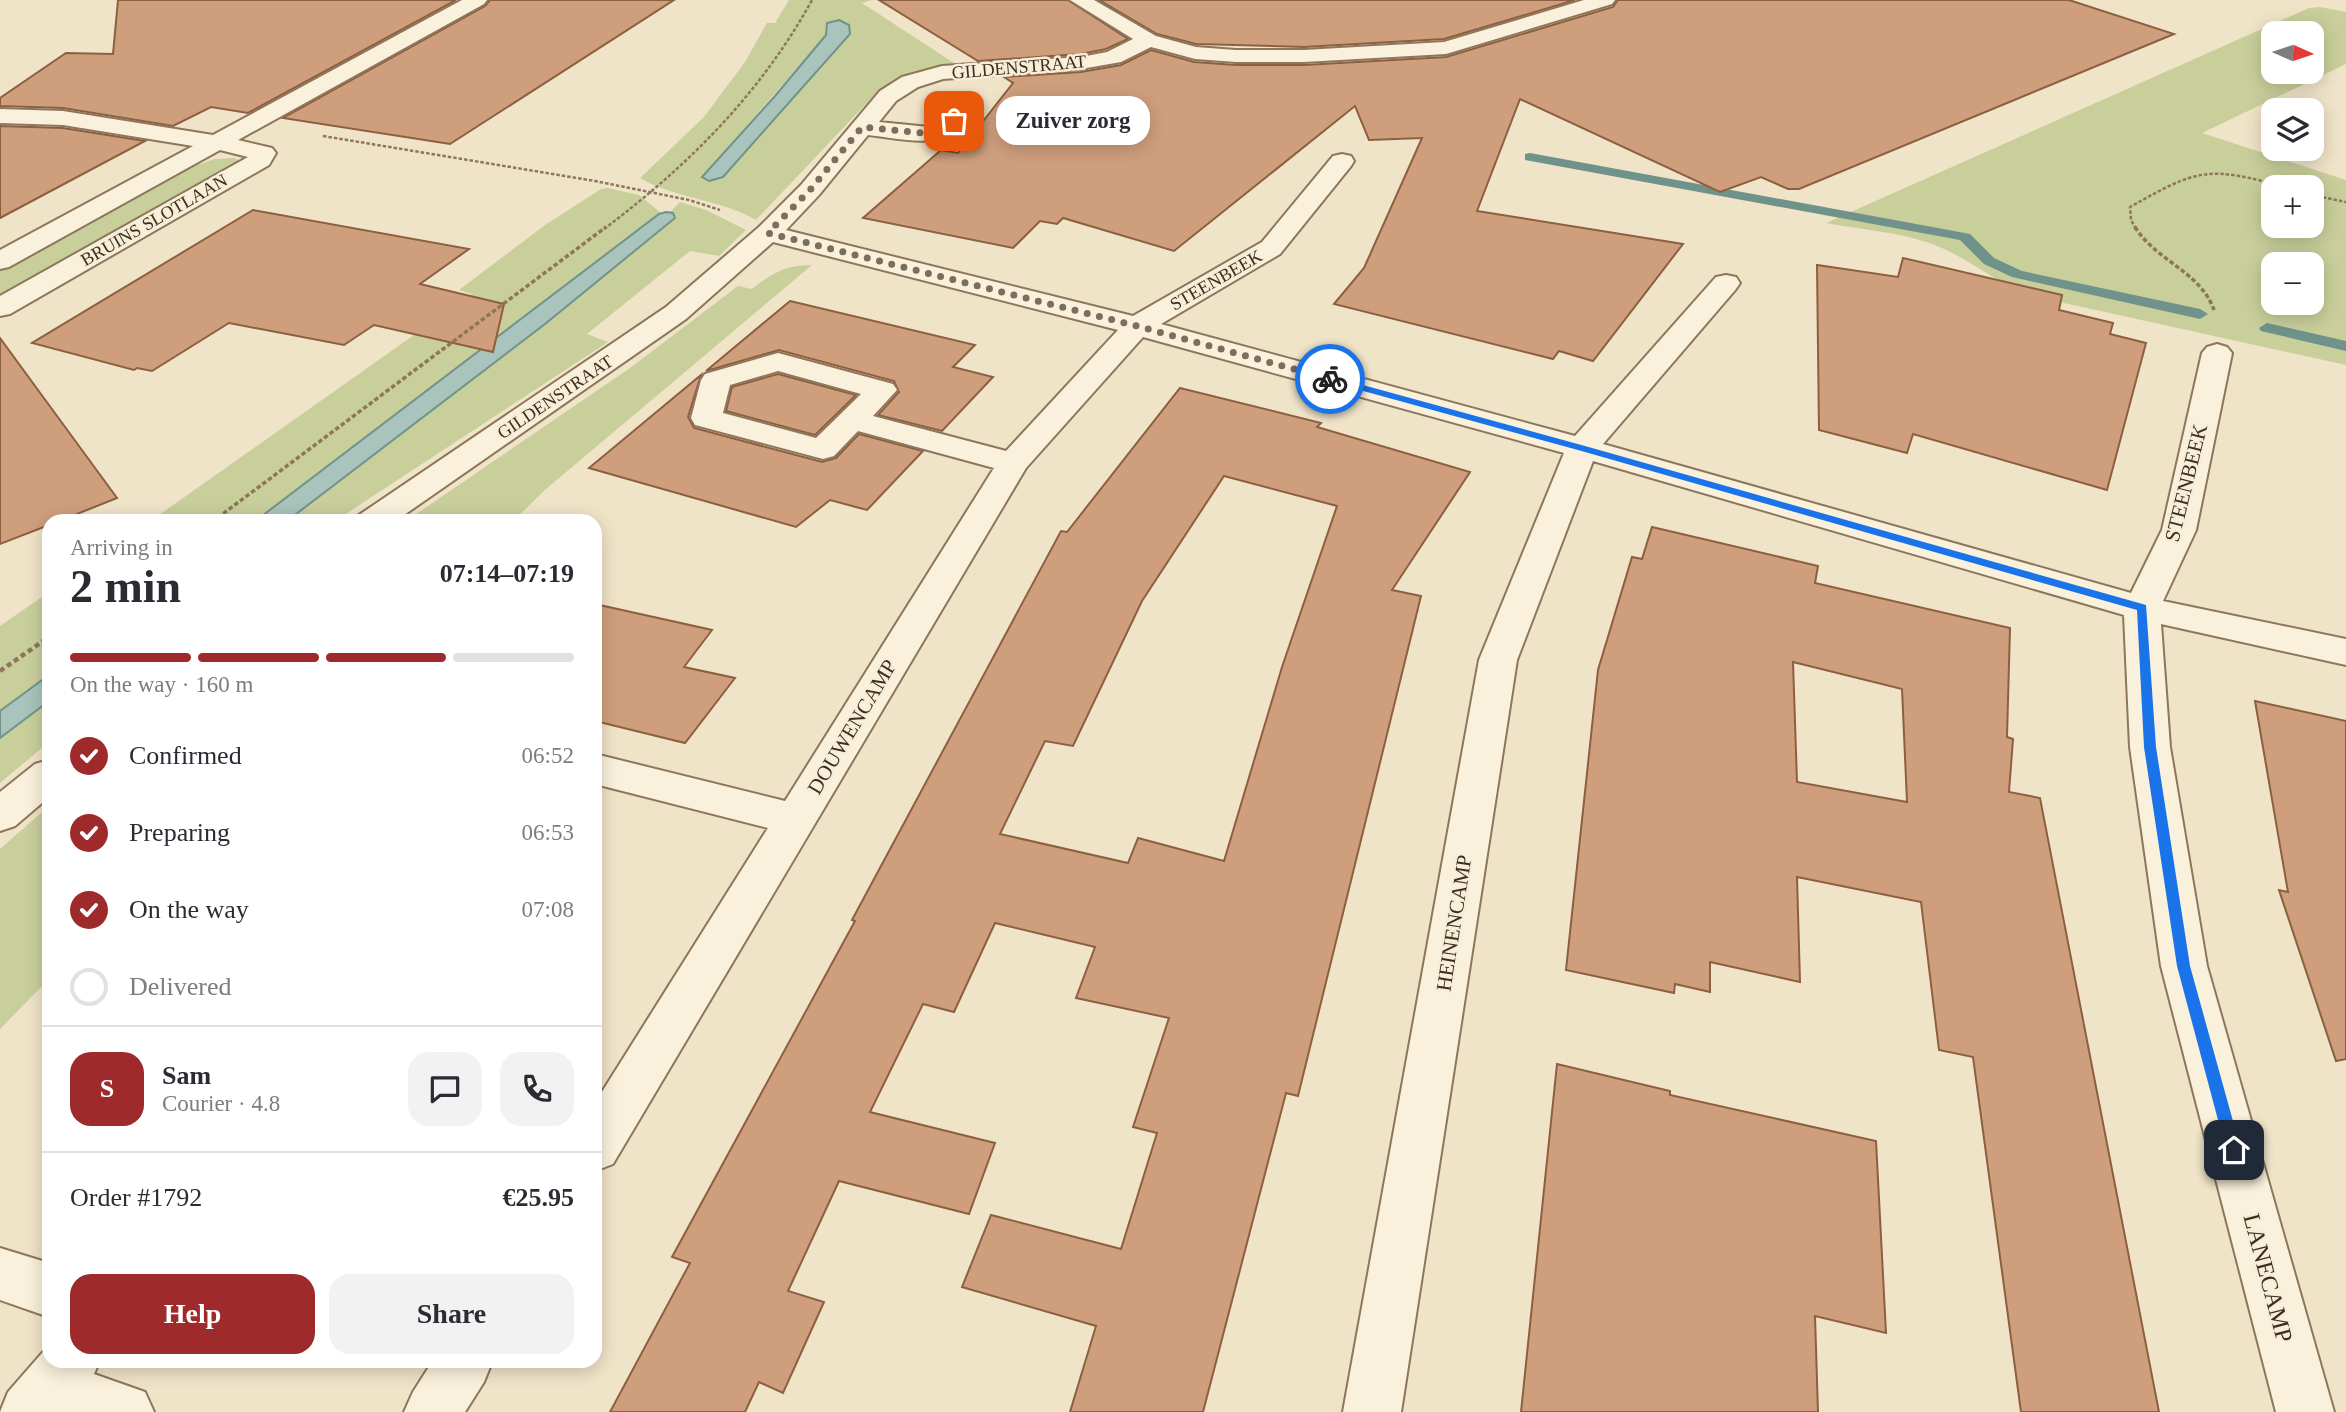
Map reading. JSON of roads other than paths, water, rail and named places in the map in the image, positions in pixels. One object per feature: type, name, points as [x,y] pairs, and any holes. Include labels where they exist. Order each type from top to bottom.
[{"type":"street","name":"BRUINS SLOTLAAN","points":[[0,261],[477,0]]},
{"type":"street","points":[[1080,0],[1149,40],[1195,52],[1236,56],[1304,56],[1446,48],[1605,0]]},
{"type":"street","name":"GILDENSTRAAT","points":[[383,514],[634,344],[696,296],[768,233],[810,190],[888,96],[910,82],[942,73],[1081,63],[1112,57],[1149,40]]},
{"type":"street","points":[[0,116],[63,118],[218,143]]},
{"type":"street","points":[[862,127],[933,134],[954,121]]},
{"type":"street","name":"BRUINS SLOTLAAN","points":[[0,308],[260,160],[264,153],[218,143]]},
{"type":"street","name":"STEENBEEK","points":[[1137,326],[1271,248],[1342,160]]},
{"type":"street","name":"STEENBEEK","points":[[768,233],[1137,326],[1582,448],[2142,608],[2346,652]]},
{"type":"street","points":[[1582,448],[1726,283]]},
{"type":"street","name":"DOUWENCAMP","points":[[602,1137],[1013,463],[1137,326]]},
{"type":"street","name":"STEENBEEK","points":[[2142,608],[2179,530],[2217,353]]},
{"type":"street","points":[[778,362],[882,390],[851,420],[822,449],[706,418],[716,380],[778,362]]},
{"type":"street","points":[[851,420],[1013,463]]},
{"type":"street","name":"HEINENCAMP","points":[[1372,1412],[1498,660],[1582,448]]},
{"type":"street","name":"LANECAMP","points":[[2142,608],[2150,747],[2184,966],[2305,1412]]},
{"type":"street","points":[[602,771],[796,820]]},
{"type":"street","points":[[0,815],[42,781]]},
{"type":"street","points":[[0,1274],[42,1288]]},
{"type":"street","points":[[433,1412],[460,1368]]},
{"type":"street","points":[[49,1387],[125,1412]]},
{"type":"water","points":[[839,20],[849,25],[850,34],[723,177],[709,181],[702,177],[826,35],[827,23]]},
{"type":"water","points":[[673,213],[675,218],[545,324],[296,514],[265,514],[659,214]]},
{"type":"water","points":[[42,680],[42,706],[0,738],[0,711]]},
{"type":"waterway","points":[[1530,157],[1965,237],[1989,261],[2017,274],[2200,314]]},
{"type":"waterway","points":[[2267,328],[2346,346]]},
{"type":"place","name":"Zuiver zorg","points":[[954,121]]}]
